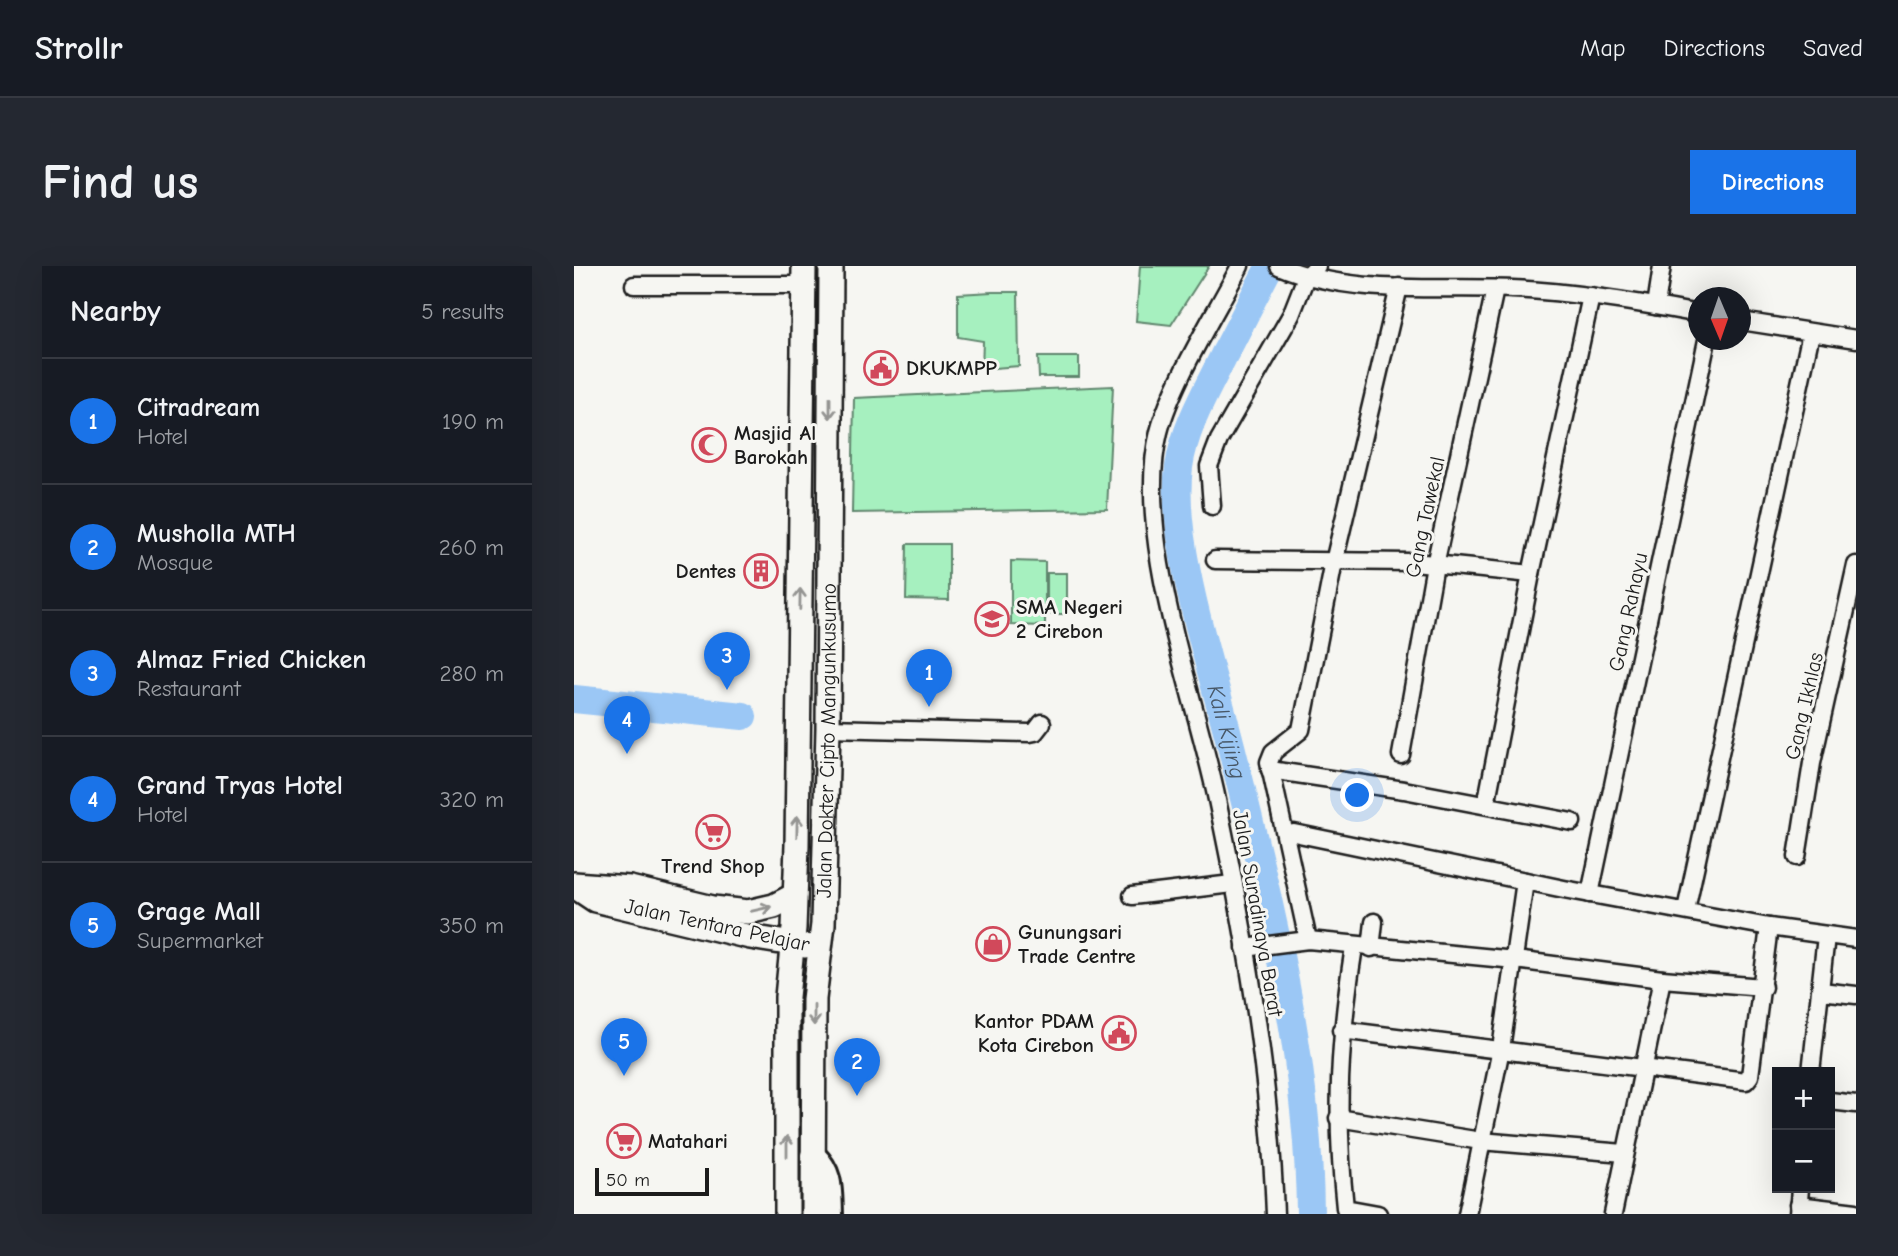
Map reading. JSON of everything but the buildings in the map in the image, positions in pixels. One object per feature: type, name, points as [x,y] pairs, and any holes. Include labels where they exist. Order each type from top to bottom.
[{"type":"main road","name":"Jalan Dokter Cipto Mangunkusumo","points":[[813,1214],[814,999],[822,947],[828,728],[831,266]]},
{"type":"main road","name":"Jalan Dokter Cipto Mangunkusumo","points":[[787,1214],[787,997],[795,895],[804,276]]},
{"type":"main road","points":[[803,326],[830,326]]},
{"type":"main road","points":[[803,363],[830,363]]},
{"type":"main road","name":"Jalan Tentara Pelajar","points":[[574,885],[647,901],[748,912],[762,911],[795,895]]},
{"type":"main road","name":"Jalan Tentara Pelajar","points":[[647,901],[792,945],[822,947]]},
{"type":"main road","points":[[813,1156],[825,1167],[829,1180],[830,1214]]},
{"type":"street","name":"Jalan Suradinaya Barat","points":[[1240,266],[1169,405],[1159,433],[1154,475],[1160,565],[1217,801],[1247,948],[1272,1157],[1275,1214]]},
{"type":"street","points":[[1279,266],[1399,287],[1495,289],[1591,296],[1688,312]]},
{"type":"street","points":[[1656,306],[1662,266]]},
{"type":"street","points":[[1212,506],[1209,466],[1219,440],[1291,316],[1307,273]]},
{"type":"street","points":[[634,285],[804,276]]},
{"type":"street","points":[[1304,941],[1270,770],[1273,752],[1301,730],[1334,562],[1399,287]]},
{"type":"street","name":"Gang Tawekal","points":[[1401,755],[1435,565],[1495,289]]},
{"type":"street","points":[[1486,805],[1531,574],[1591,296]]},
{"type":"street","points":[[1751,323],[1856,339]]},
{"type":"street","points":[[1686,910],[1811,334]]},
{"type":"street","name":"Gang Rahayu","points":[[1590,894],[1705,350]]},
{"type":"street","points":[[1214,560],[1435,565],[1531,574]]},
{"type":"street","name":"Gang Ikhlas","points":[[1797,857],[1812,763],[1856,565]]},
{"type":"street","points":[[828,728],[1030,733],[1035,732],[1042,723]]},
{"type":"street","points":[[1270,770],[1486,805],[1572,822]]},
{"type":"street","points":[[1294,833],[1590,894],[1769,927],[1856,939]]},
{"type":"street","points":[[1467,1214],[1501,1049],[1525,881]]},
{"type":"street","points":[[1132,896],[1232,884]]},
{"type":"street","points":[[1371,948],[1374,922]]},
{"type":"street","points":[[1341,1030],[1501,1049],[1643,1071],[1746,1081],[1750,1076],[1769,927]]},
{"type":"street","points":[[1812,1067],[1826,936]]},
{"type":"street","points":[[1247,948],[1304,941],[1515,960],[1662,979],[1763,987]]},
{"type":"street","points":[[1354,947],[1341,1030],[1338,1118],[1345,1208],[1378,1214]]},
{"type":"street","points":[[1613,1214],[1662,979]]},
{"type":"street","points":[[1821,991],[1856,995]]},
{"type":"street","points":[[1835,1102],[1856,1104]]},
{"type":"street","points":[[1338,1118],[1481,1141],[1624,1153]]},
{"type":"street","points":[[1798,1210],[1856,1212]]},
{"type":"green space","points":[[1140,266],[1209,266],[1171,325],[1136,321]]},
{"type":"green space","points":[[1018,292],[1019,366],[982,369],[983,341],[958,337],[958,294]]},
{"type":"green space","points":[[1038,357],[1079,357],[1079,377],[1039,377]]},
{"type":"green space","points":[[1113,386],[1107,509],[852,513],[854,398]]},
{"type":"green space","points":[[907,544],[949,544],[949,600],[906,599]]},
{"type":"green space","points":[[1011,561],[1045,562],[1045,626],[1011,625]]},
{"type":"green space","points":[[1047,573],[1067,573],[1067,614],[1047,614]]},
{"type":"waterway","name":"Kali Kijing","points":[[1270,266],[1191,423],[1179,467],[1178,497],[1180,532],[1194,606],[1245,804],[1295,1037],[1303,1096],[1310,1214]]},
{"type":"waterway","points":[[574,699],[743,716]]},
{"type":"place","name":"DKUKMPP","points":[[881,368]]},
{"type":"place","name":"Masjid Al Barokah","points":[[709,445]]},
{"type":"place","name":"Dentes","points":[[761,571]]},
{"type":"place","name":"SMA Negeri 2 Cirebon","points":[[992,619]]},
{"type":"place","name":"Almaz Fried Chicken","points":[[727,690]]},
{"type":"place","name":"Citradream","points":[[929,707]]},
{"type":"place","name":"Grand Tryas Hotel","points":[[627,754]]},
{"type":"place","name":"Trend Shop","points":[[713,832]]},
{"type":"place","name":"Gunungsari Trade Centre","points":[[993,944]]},
{"type":"place","name":"Kantor PDAM Kota Cirebon","points":[[1119,1033]]},
{"type":"place","name":"Grage Mall","points":[[624,1076]]},
{"type":"place","name":"Musholla MTH","points":[[857,1096]]},
{"type":"place","name":"Matahari","points":[[624,1141]]}]
